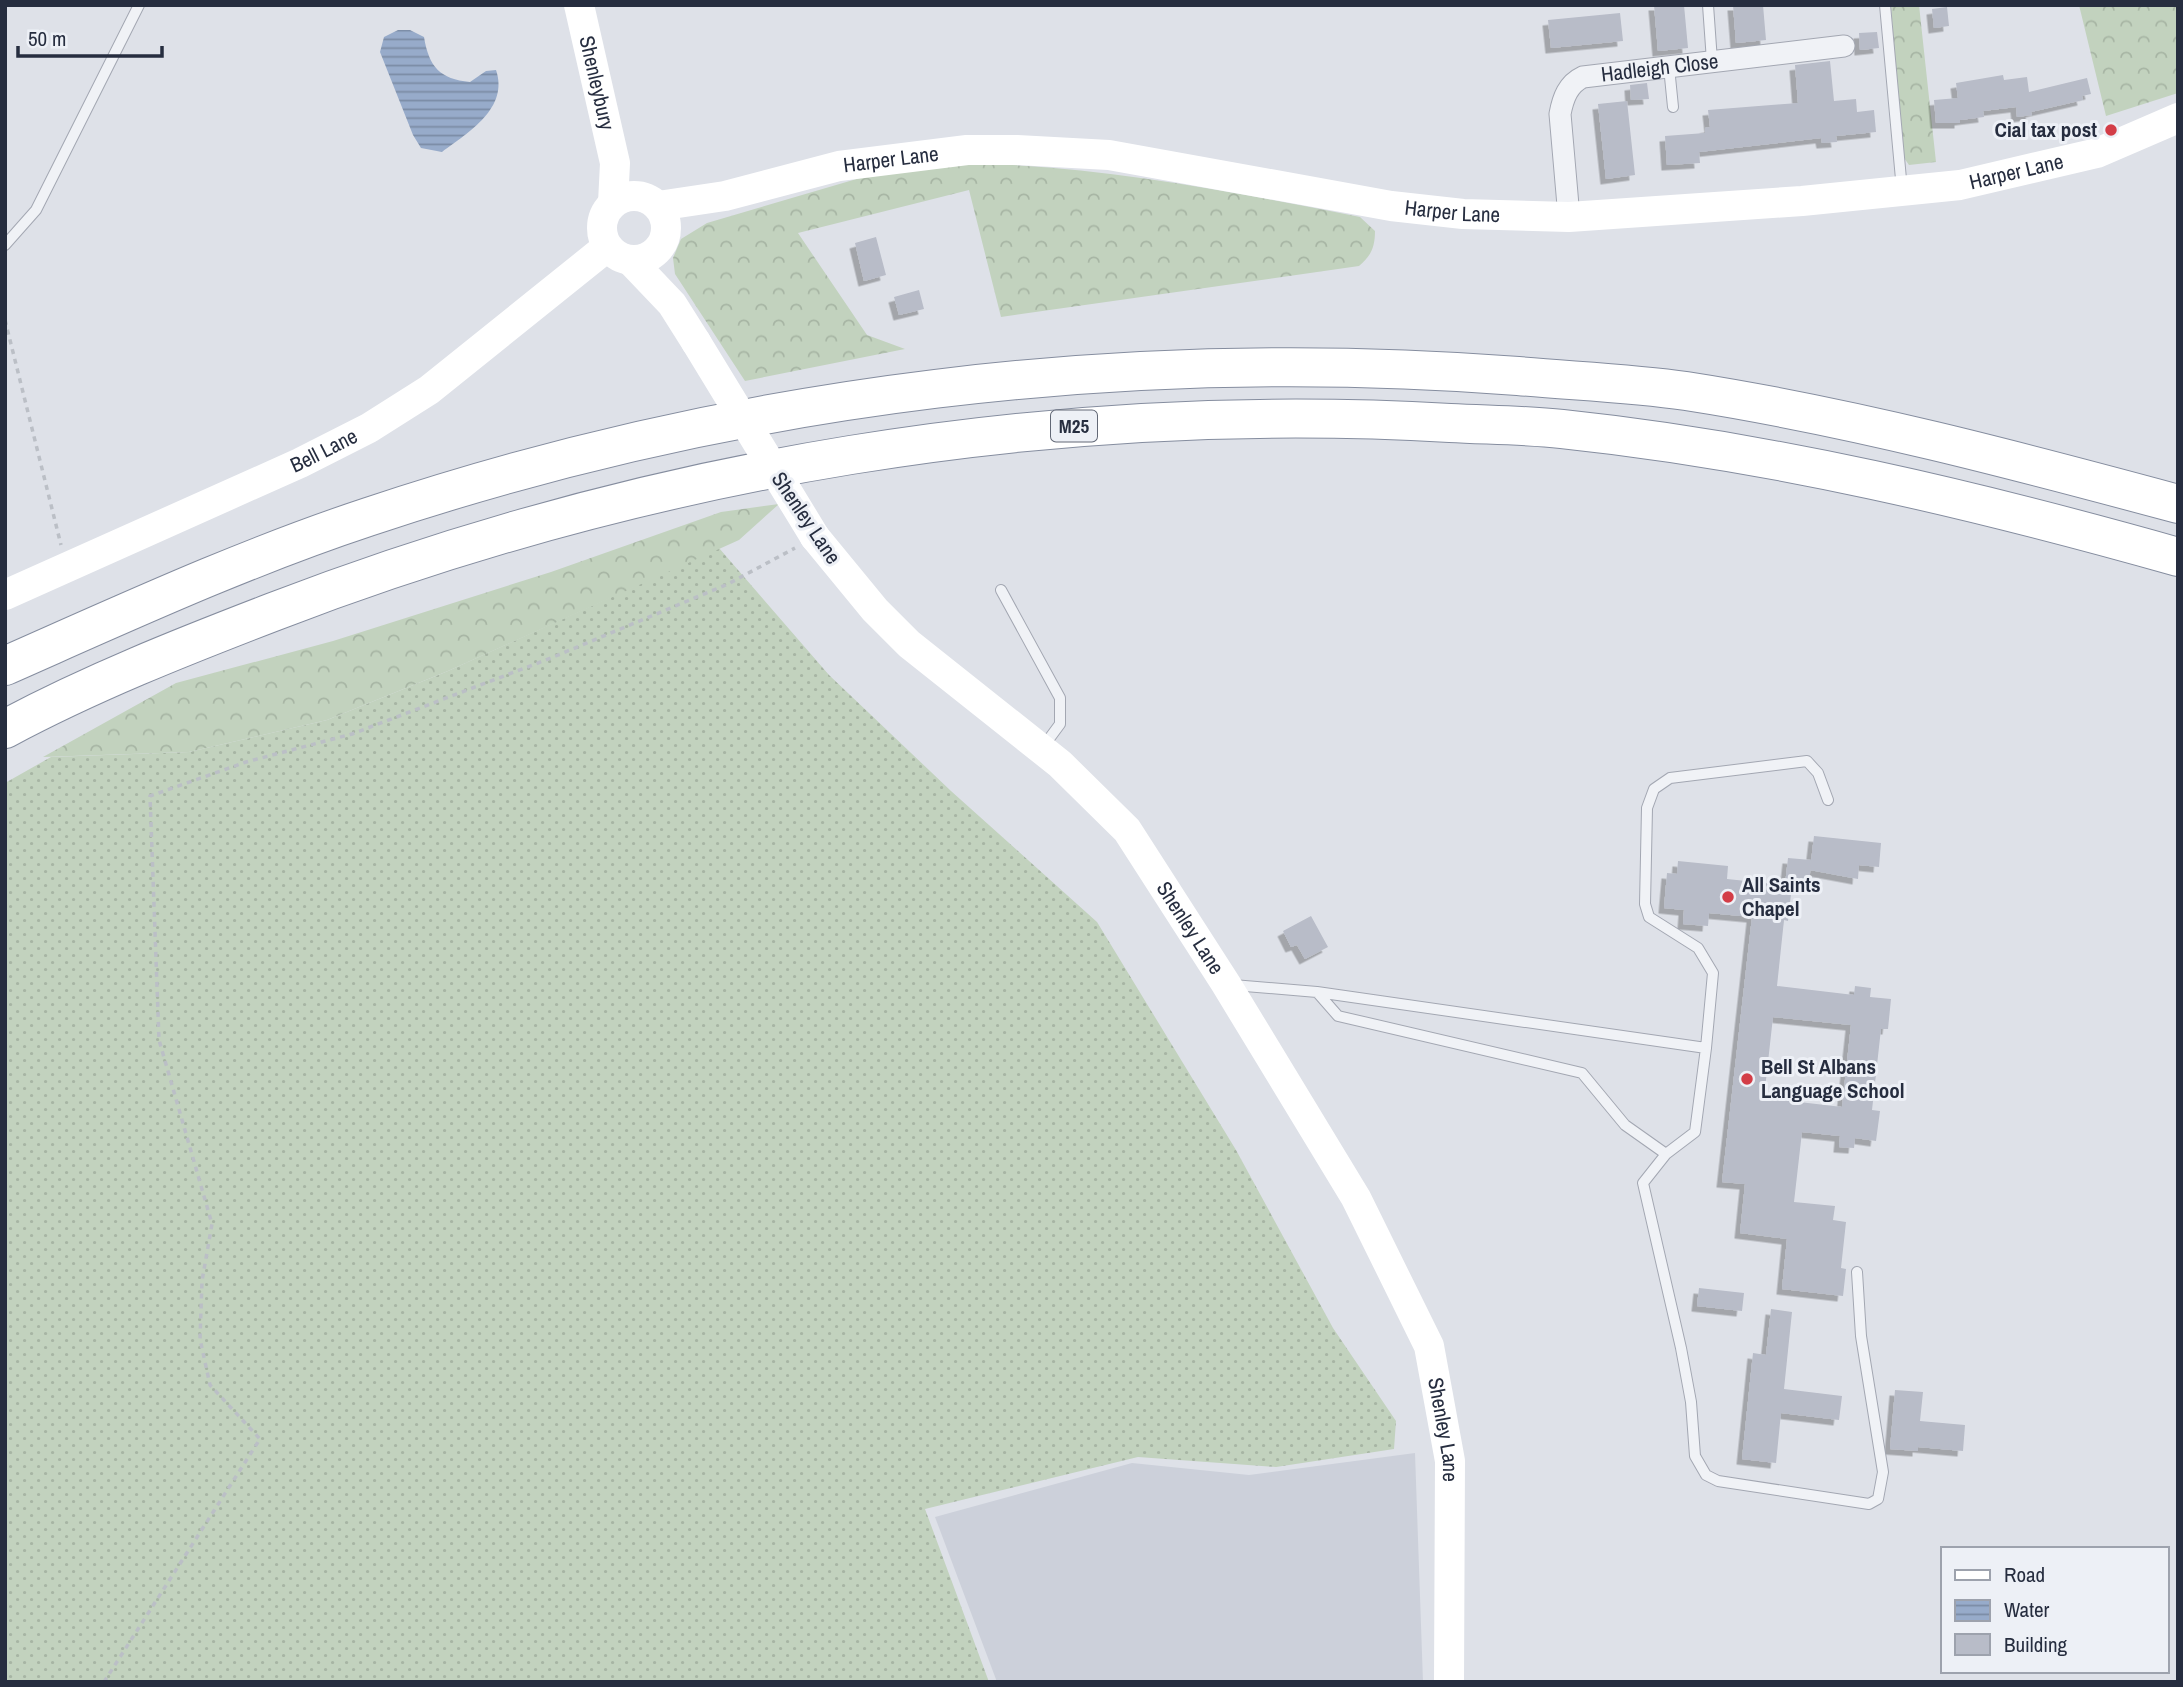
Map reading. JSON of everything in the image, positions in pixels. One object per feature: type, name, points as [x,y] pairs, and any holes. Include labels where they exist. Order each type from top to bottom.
[{"type":"highway","points":[[5,666],[175,590],[328,532],[520,470],[647,438],[780,412],[1028,377],[1228,367],[1315,366],[1423,369],[1679,390],[1807,411],[1981,450],[2178,504]]},
{"type":"highway","name":"M25","points":[[5,729],[167,653],[358,579],[510,530],[736,475],[934,441],[1085,425],[1230,417],[1372,418],[1561,429],[1764,458],[1957,498],[2178,557]]},
{"type":"main road","name":"Shenleybury","points":[[579,5],[615,163],[637,202]]},
{"type":"main road","name":"Harper Lane","points":[[637,202],[725,196],[839,166],[967,150],[1017,150],[1108,155],[1391,206],[1463,214],[1569,217],[1903,192],[2012,175],[2097,153],[2178,118]]},
{"type":"main road","name":"Harper Lane","points":[[664,241],[725,196]]},
{"type":"main road","points":[[637,202],[667,225],[664,241],[648,258],[619,254],[603,238],[603,219],[637,202]]},
{"type":"main road","name":"Shenley Lane","points":[[664,241],[672,304]]},
{"type":"main road","name":"Shenley Lane","points":[[619,254],[672,304],[815,537],[875,610],[909,644],[1041,750],[1127,830],[1226,984],[1356,1198],[1429,1346],[1450,1461],[1450,1682]]},
{"type":"main road","name":"Bell Lane","points":[[5,595],[300,463],[369,428],[429,390],[619,254]]},
{"type":"street","name":"Hadleigh Close","points":[[1569,217],[1560,114],[1574,81],[1583,77],[1844,46]]},
{"type":"lane","points":[[5,245],[36,210],[139,5]]},
{"type":"lane","points":[[1708,5],[1712,61]]},
{"type":"lane","points":[[1885,5],[1903,192]]},
{"type":"lane","points":[[1669,67],[1673,107]]},
{"type":"lane","points":[[1001,590],[1060,698],[1060,724],[1041,750]]},
{"type":"lane","points":[[1828,800],[1818,773],[1807,761],[1670,778],[1654,789],[1647,808],[1645,904],[1649,917],[1698,948],[1713,973],[1695,1132],[1667,1154],[1643,1182],[1686,1375],[1695,1456],[1706,1475],[1738,1485],[1869,1504],[1878,1499],[1883,1472],[1861,1336],[1857,1272]]},
{"type":"lane","points":[[1226,984],[1317,992],[1706,1048]]},
{"type":"lane","points":[[1317,992],[1338,1016],[1582,1073],[1625,1125],[1667,1154]]},
{"type":"path","points":[[5,320],[66,568]]},
{"type":"path","points":[[104,1682],[260,1439],[210,1384],[200,1339],[202,1281],[212,1224],[159,1040],[150,796],[246,762],[352,734],[551,658],[728,584],[815,537]]},
{"type":"shaded area","points":[[1415,1453],[1423,1682],[997,1682],[935,1517],[1132,1463],[1249,1475]]},
{"type":"green space","points":[[1891,5],[1919,5],[1936,162],[1909,165],[1902,155]]},
{"type":"green space","points":[[2079,5],[2178,5],[2178,93],[2106,116]]},
{"type":"green space","points":[[951,163],[1003,164],[1106,173],[1258,197],[1360,217],[1375,231],[1374,242],[1367,259],[1359,266],[1001,317],[969,190],[798,233],[867,335],[905,349],[745,381],[675,274],[673,258],[681,239],[707,223],[877,173]]},
{"type":"green space","points":[[779,504],[739,540],[448,671],[327,720],[189,752],[43,757],[176,683],[333,641],[551,572],[721,512]]},
{"type":"green space","points":[[719,548],[829,675],[951,791],[1097,922],[1236,1150],[1333,1328],[1396,1421],[1394,1449],[1276,1467],[1138,1457],[925,1509],[989,1682],[5,1682],[5,783],[51,757],[189,752],[327,720],[448,671]]},
{"type":"water","points":[[398,30],[410,30],[424,37],[433,64],[451,78],[470,82],[486,71],[496,70],[499,84],[492,107],[474,127],[442,152],[421,148],[413,135],[380,52],[384,37]]},
{"type":"building","points":[[1654,5],[1684,5],[1688,48],[1658,51]]},
{"type":"building","points":[[1733,5],[1763,5],[1766,40],[1736,43]]},
{"type":"building","points":[[1947,7],[1949,26],[1934,28],[1932,9]]},
{"type":"building","points":[[1620,13],[1623,41],[1551,48],[1548,20]]},
{"type":"building","points":[[1877,32],[1879,48],[1860,50],[1859,33]]},
{"type":"building","points":[[1830,61],[1834,101],[1856,99],[1857,112],[1874,110],[1876,132],[1836,136],[1837,142],[1822,143],[1821,138],[1699,152],[1700,163],[1667,165],[1665,136],[1705,133],[1705,128],[1710,127],[1708,110],[1798,103],[1795,65]]},
{"type":"building","points":[[2003,75],[2004,80],[2027,77],[2029,92],[2087,78],[2091,94],[2082,96],[2083,100],[2031,112],[2032,115],[2017,117],[2016,107],[1983,111],[1984,117],[1960,120],[1960,123],[1936,123],[1934,100],[1958,98],[1956,83]]},
{"type":"building","points":[[1647,83],[1649,99],[1631,100],[1630,85]]},
{"type":"building","points":[[1627,101],[1635,175],[1606,179],[1598,104]]},
{"type":"building","points":[[876,237],[886,275],[864,281],[855,243]]},
{"type":"building","points":[[919,290],[924,309],[899,315],[894,297]]},
{"type":"building","points":[[1814,836],[1881,843],[1879,867],[1859,865],[1858,879],[1810,870]]},
{"type":"building","points":[[1788,858],[1811,860],[1809,887],[1792,885],[1788,921],[1784,920],[1777,986],[1854,995],[1855,986],[1871,988],[1870,997],[1891,999],[1888,1029],[1881,1029],[1872,1110],[1880,1111],[1876,1141],[1855,1138],[1854,1148],[1839,1147],[1840,1136],[1802,1132],[1794,1202],[1835,1206],[1833,1220],[1846,1222],[1841,1268],[1846,1269],[1843,1296],[1782,1289],[1787,1239],[1740,1233],[1745,1184],[1722,1182],[1752,917],[1709,913],[1708,926],[1683,924],[1684,910],[1664,908],[1667,873],[1677,874],[1678,861],[1728,866],[1727,879],[1785,885]],"holes":[[[1773,1017],[1851,1025],[1842,1107],[1764,1098]]]},
{"type":"building","points":[[1311,916],[1328,947],[1305,959],[1297,945],[1291,947],[1283,931]]},
{"type":"building","points":[[1699,1288],[1744,1293],[1742,1311],[1697,1306]]},
{"type":"building","points":[[1771,1309],[1792,1312],[1784,1389],[1842,1396],[1839,1420],[1781,1413],[1776,1463],[1742,1459],[1753,1353],[1766,1355]]},
{"type":"building","points":[[1895,1390],[1923,1392],[1920,1421],[1965,1425],[1963,1451],[1918,1447],[1918,1451],[1890,1449]]},
{"type":"place","name":"Cial tax post","points":[[2111,130]]},
{"type":"place","name":"All Saints Chapel","points":[[1728,897]]},
{"type":"place","name":"Bell St Albans Language School","points":[[1747,1079]]}]
